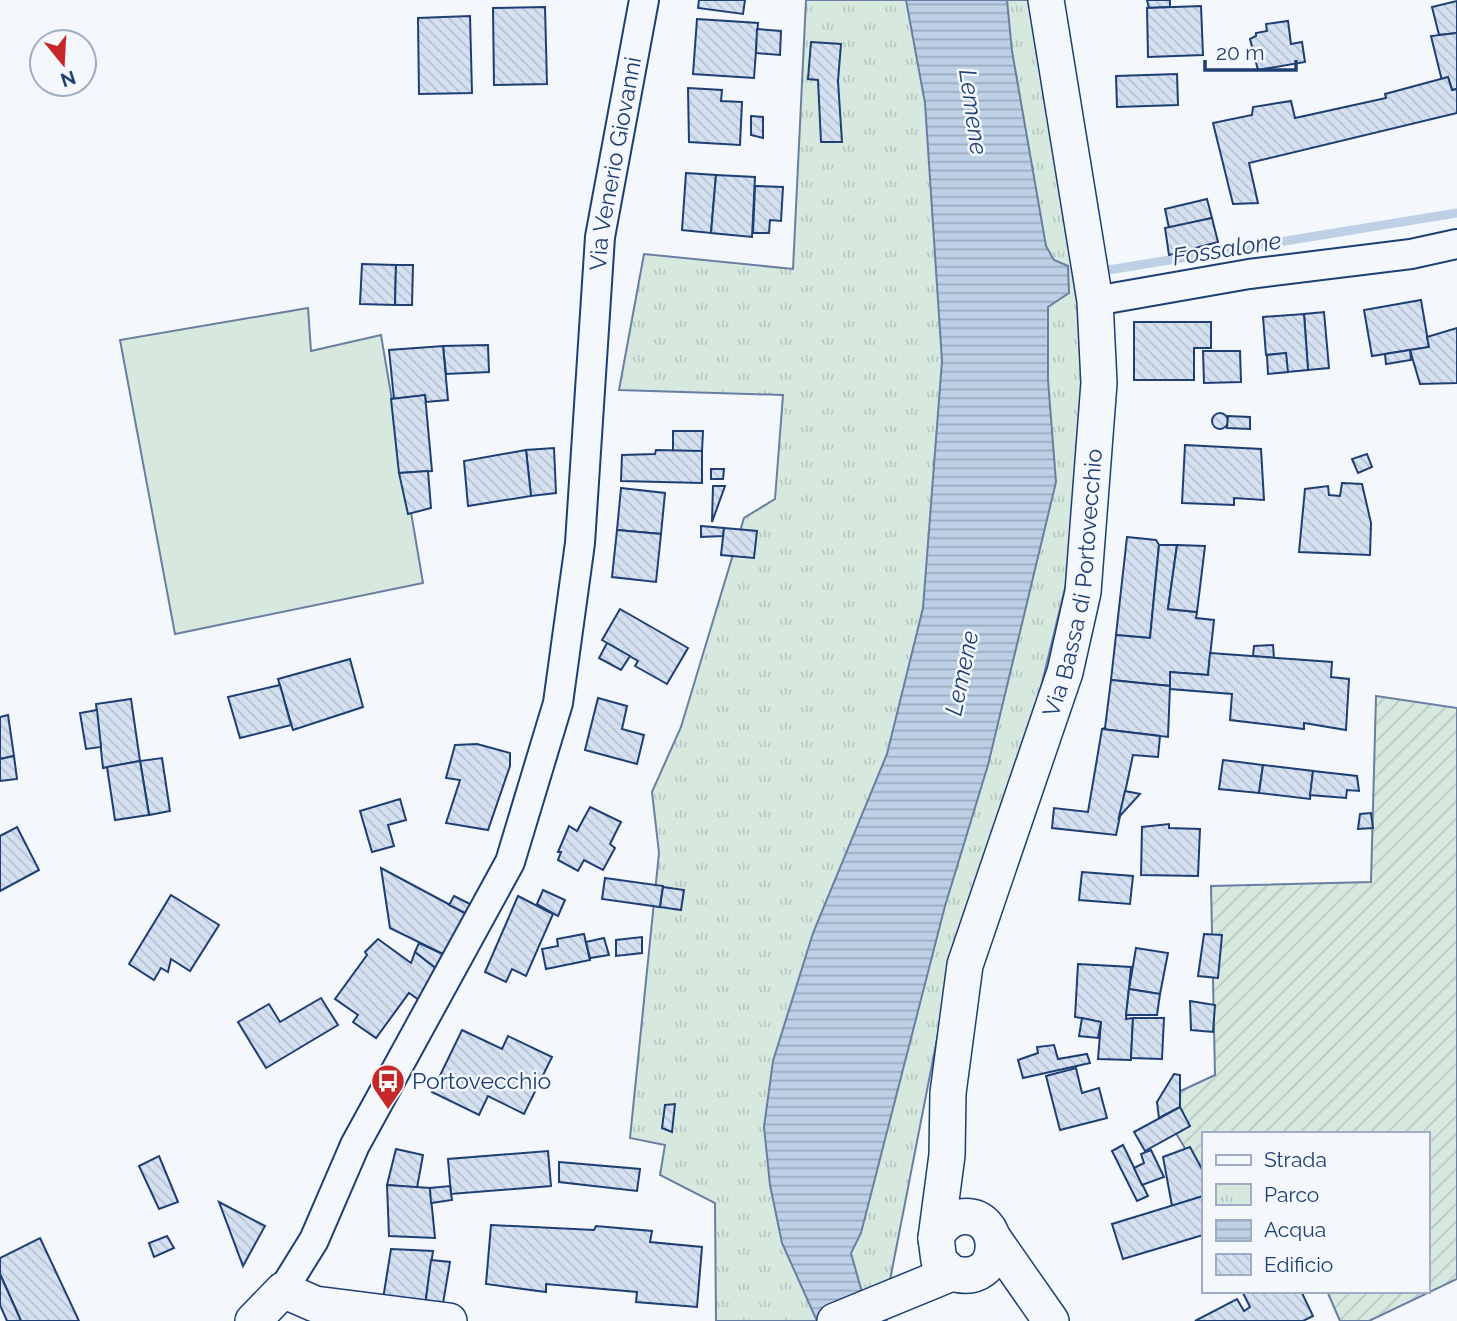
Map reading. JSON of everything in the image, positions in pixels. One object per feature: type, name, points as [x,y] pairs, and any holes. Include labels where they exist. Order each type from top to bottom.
[{"type":"street","name":"Via Venerio Giovanni","points":[[283,1290],[313,1240],[355,1145],[510,862],[558,703],[580,543],[600,237],[644,0]]},
{"type":"street","name":"Via Bassa di Portovecchio","points":[[936,1241],[947,1155],[948,1093],[956,1012],[965,965],[1065,672],[1083,592],[1099,383],[1091,279],[1046,0]]},
{"type":"street","points":[[1091,279],[1249,274],[1411,254],[1457,244]]},
{"type":"street","points":[[947,1155],[988,1230],[1042,1309]]},
{"type":"street","points":[[866,1309],[961,1274],[987,1266],[995,1248],[988,1230],[974,1218],[955,1218],[940,1229],[936,1241],[939,1261],[961,1274],[1042,1309]]},
{"type":"street","points":[[866,1309],[936,1241]]},
{"type":"street","points":[[253,1321],[283,1290],[315,1312],[449,1321]]},
{"type":"green space","points":[[806,0],[1038,0],[1081,291],[1086,412],[1067,580],[1021,769],[952,962],[883,1316],[887,1321],[716,1321],[715,1203],[660,1175],[665,1145],[630,1138],[659,853],[652,792],[681,727],[744,518],[775,499],[783,395],[619,390],[644,254],[793,269]]},
{"type":"green space","points":[[308,308],[311,351],[381,335],[423,583],[175,634],[120,340]]},
{"type":"green space","points":[[1376,696],[1457,708],[1457,1279],[1429,1292],[1429,1132],[1202,1132],[1202,1176],[1157,1102],[1215,1075],[1211,886],[1371,882]]},
{"type":"green space","points":[[1328,1293],[1428,1293],[1369,1321],[1340,1321]]},
{"type":"water","name":"Lemene","points":[[906,0],[1007,0],[1012,51],[1046,246],[1054,260],[1068,266],[1069,293],[1048,307],[1048,380],[1056,482],[988,765],[945,906],[861,1233],[851,1253],[870,1321],[817,1321],[782,1243],[770,1185],[764,1127],[773,1061],[813,933],[887,754],[923,608],[942,361],[925,103]]},
{"type":"building","points":[[699,0],[745,0],[743,14],[698,8]]},
{"type":"building","points":[[1147,0],[1170,0],[1170,7],[1149,8]]},
{"type":"building","points":[[1457,1],[1457,33],[1439,35],[1432,7]]},
{"type":"building","points":[[1201,6],[1203,55],[1148,57],[1147,8]]},
{"type":"building","points":[[545,7],[547,84],[494,85],[493,8]]},
{"type":"building","points":[[470,16],[472,93],[419,94],[418,18]]},
{"type":"building","points":[[697,19],[758,23],[754,78],[693,74]]},
{"type":"building","points":[[1288,21],[1291,44],[1302,42],[1305,62],[1258,70],[1250,39],[1256,36],[1256,33],[1267,31],[1266,24]]},
{"type":"building","points":[[757,29],[781,31],[780,55],[756,53]]},
{"type":"building","points":[[1457,33],[1457,89],[1452,90],[1448,77],[1442,81],[1431,36]]},
{"type":"building","points":[[811,42],[841,44],[838,81],[842,142],[821,142],[818,80],[808,79]]},
{"type":"building","points":[[1177,74],[1178,105],[1117,107],[1116,76]]},
{"type":"building","points":[[1448,77],[1452,90],[1457,89],[1457,113],[1249,163],[1258,203],[1233,204],[1213,123],[1252,115],[1253,107],[1291,101],[1295,118],[1386,98],[1385,94]]},
{"type":"building","points":[[688,88],[722,90],[721,101],[742,102],[740,145],[689,142]]},
{"type":"building","points":[[751,116],[763,117],[763,138],[751,135]]},
{"type":"building","points":[[686,173],[716,175],[711,233],[682,230]]},
{"type":"building","points":[[716,175],[755,177],[752,237],[711,233]]},
{"type":"building","points":[[755,186],[783,187],[781,221],[770,220],[769,233],[753,233]]},
{"type":"building","points":[[1207,199],[1212,218],[1169,228],[1165,209]]},
{"type":"building","points":[[1212,218],[1218,242],[1169,255],[1165,228]]},
{"type":"building","points":[[362,264],[396,265],[395,305],[360,304]]},
{"type":"building","points":[[396,265],[413,265],[412,305],[395,305]]},
{"type":"building","points":[[1421,300],[1429,347],[1372,356],[1364,310]]},
{"type":"building","points":[[1324,312],[1329,368],[1308,370],[1304,314]]},
{"type":"building","points":[[1304,314],[1308,370],[1287,372],[1286,353],[1266,355],[1263,317]]},
{"type":"building","points":[[1134,322],[1211,322],[1211,348],[1194,348],[1194,380],[1134,380]]},
{"type":"building","points":[[1457,328],[1457,383],[1420,384],[1410,350],[1429,347],[1427,337]]},
{"type":"building","points":[[488,345],[489,372],[446,374],[443,346]]},
{"type":"building","points":[[443,346],[448,400],[426,402],[425,395],[394,399],[389,350]]},
{"type":"building","points":[[1410,350],[1411,360],[1386,364],[1385,354]]},
{"type":"building","points":[[1203,351],[1240,351],[1241,382],[1204,383]]},
{"type":"building","points":[[1286,353],[1288,372],[1268,374],[1267,355]]},
{"type":"building","points":[[425,395],[432,471],[399,473],[391,399]]},
{"type":"building","points":[[1220,413],[1226,415],[1226,427],[1220,429],[1214,427],[1212,421],[1214,415]]},
{"type":"building","points":[[1228,416],[1250,417],[1250,429],[1227,428]]},
{"type":"building","points":[[673,431],[703,431],[702,451],[673,451]]},
{"type":"building","points":[[1185,445],[1261,449],[1264,500],[1234,498],[1234,505],[1182,503]]},
{"type":"building","points":[[554,448],[556,493],[531,496],[526,450]]},
{"type":"building","points":[[526,450],[531,496],[468,506],[464,461]]},
{"type":"building","points":[[656,450],[702,451],[702,483],[621,481],[622,455],[655,454]]},
{"type":"building","points":[[1367,454],[1372,467],[1358,473],[1352,459]]},
{"type":"building","points":[[711,469],[724,469],[723,479],[711,479]]},
{"type":"building","points":[[428,471],[431,508],[408,514],[399,473]]},
{"type":"building","points":[[1342,483],[1362,484],[1371,523],[1370,555],[1299,552],[1305,489],[1328,486],[1329,495],[1340,496]]},
{"type":"building","points":[[713,486],[725,486],[712,522]]},
{"type":"building","points":[[621,488],[665,493],[661,534],[617,530]]},
{"type":"building","points":[[701,526],[724,528],[723,536],[701,537]]},
{"type":"building","points":[[724,528],[757,531],[754,558],[721,555]]},
{"type":"building","points":[[617,530],[661,534],[656,582],[612,577]]},
{"type":"building","points":[[1127,537],[1156,540],[1159,545],[1150,638],[1116,635]]},
{"type":"building","points":[[1159,545],[1177,545],[1168,609],[1197,612],[1196,618],[1214,620],[1208,675],[1170,672],[1170,686],[1111,680],[1116,635],[1150,638]]},
{"type":"building","points":[[1177,545],[1205,546],[1197,612],[1168,609]]},
{"type":"building","points":[[620,609],[688,648],[667,684],[635,666],[638,661],[602,640]]},
{"type":"building","points":[[607,643],[630,656],[621,670],[599,658]]},
{"type":"building","points":[[1273,645],[1274,658],[1253,656],[1254,646]]},
{"type":"building","points":[[1210,653],[1332,662],[1331,677],[1349,679],[1346,730],[1304,723],[1304,729],[1230,720],[1232,694],[1170,689],[1170,672],[1208,675]]},
{"type":"building","points":[[350,659],[363,707],[293,730],[278,679]]},
{"type":"building","points":[[1111,680],[1170,686],[1168,737],[1102,729],[1105,728]]},
{"type":"building","points":[[280,685],[291,725],[240,738],[228,697]]},
{"type":"building","points":[[598,698],[627,706],[622,729],[644,735],[637,764],[585,750]]},
{"type":"building","points":[[131,699],[140,761],[103,768],[96,704]]},
{"type":"building","points":[[97,710],[101,747],[86,749],[80,713]]},
{"type":"building","points":[[8,715],[14,756],[0,759],[0,717]]},
{"type":"building","points":[[1102,729],[1160,736],[1158,757],[1133,755],[1116,835],[1052,828],[1054,808],[1088,812]]},
{"type":"building","points":[[477,744],[510,753],[510,766],[488,830],[446,823],[460,780],[446,778],[455,745]]},
{"type":"building","points":[[14,756],[17,779],[0,781],[0,759]]},
{"type":"building","points":[[162,758],[170,811],[149,815],[140,761]]},
{"type":"building","points":[[1223,760],[1263,765],[1259,793],[1219,789]]},
{"type":"building","points":[[140,761],[149,815],[115,820],[107,767]]},
{"type":"building","points":[[1263,765],[1313,771],[1310,799],[1259,793]]},
{"type":"building","points":[[1313,771],[1357,776],[1359,791],[1347,790],[1346,798],[1310,795]]},
{"type":"building","points":[[1125,791],[1140,794],[1119,817]]},
{"type":"building","points":[[400,799],[406,820],[388,825],[394,846],[372,852],[360,811]]},
{"type":"building","points":[[590,807],[621,822],[610,844],[615,848],[603,870],[584,860],[578,871],[558,860],[561,852],[558,852],[569,826],[577,831]]},
{"type":"building","points":[[1371,813],[1373,828],[1358,829],[1360,814]]},
{"type":"building","points":[[1169,824],[1169,828],[1200,829],[1198,876],[1141,875],[1142,827]]},
{"type":"building","points":[[17,827],[39,870],[0,891],[0,836]]},
{"type":"building","points":[[381,868],[469,915],[449,957],[390,928]]},
{"type":"building","points":[[1082,872],[1133,876],[1130,904],[1079,900]]},
{"type":"building","points":[[605,878],[663,886],[660,907],[602,899]]},
{"type":"building","points":[[663,887],[684,890],[681,910],[660,907]]},
{"type":"building","points":[[543,890],[565,900],[558,916],[537,904]]},
{"type":"building","points":[[171,895],[219,925],[190,971],[171,959],[168,972],[161,968],[154,980],[129,964]]},
{"type":"building","points":[[454,896],[474,906],[469,915],[449,905]]},
{"type":"building","points":[[518,896],[553,914],[526,976],[512,969],[506,982],[485,972]]},
{"type":"building","points":[[584,934],[590,960],[546,969],[542,949],[558,946],[557,939]]},
{"type":"building","points":[[1204,934],[1222,935],[1218,978],[1198,976]]},
{"type":"building","points":[[642,937],[642,953],[616,956],[616,940]]},
{"type":"building","points":[[604,938],[609,955],[590,958],[586,942]]},
{"type":"building","points":[[378,939],[411,963],[415,952],[441,972],[422,1002],[409,993],[376,1038],[353,1022],[358,1015],[335,999],[367,955],[365,952]]},
{"type":"building","points":[[419,943],[449,957],[441,972],[415,952]]},
{"type":"building","points":[[1136,948],[1168,953],[1160,994],[1129,989]]},
{"type":"building","points":[[1078,964],[1131,967],[1126,1019],[1133,1018],[1131,1060],[1098,1059],[1101,1022],[1075,1017]]},
{"type":"building","points":[[1129,989],[1160,994],[1157,1015],[1126,1015]]},
{"type":"building","points":[[321,998],[338,1025],[266,1068],[238,1022],[269,1004],[280,1022]]},
{"type":"building","points":[[1190,1001],[1215,1005],[1213,1032],[1191,1030]]},
{"type":"building","points":[[1082,1018],[1101,1022],[1098,1038],[1079,1036]]},
{"type":"building","points":[[1133,1018],[1164,1018],[1162,1059],[1131,1058]]},
{"type":"building","points":[[462,1030],[502,1049],[508,1036],[552,1057],[524,1114],[488,1096],[479,1115],[432,1092]]},
{"type":"building","points":[[1054,1045],[1058,1059],[1087,1054],[1090,1063],[1023,1078],[1018,1060],[1038,1053],[1037,1047]]},
{"type":"building","points":[[1076,1068],[1082,1093],[1099,1088],[1107,1118],[1060,1130],[1046,1076]]},
{"type":"building","points":[[1174,1074],[1180,1075],[1180,1107],[1159,1118],[1157,1102]]},
{"type":"building","points":[[675,1104],[672,1132],[662,1128],[665,1105]]},
{"type":"building","points":[[1180,1107],[1190,1126],[1145,1151],[1134,1132]]},
{"type":"building","points":[[1123,1145],[1148,1196],[1137,1201],[1112,1151]]},
{"type":"building","points":[[1190,1147],[1202,1169],[1202,1196],[1172,1206],[1163,1157]]},
{"type":"building","points":[[396,1149],[423,1155],[417,1188],[387,1185]]},
{"type":"building","points":[[1151,1150],[1164,1177],[1142,1185],[1134,1168],[1144,1163],[1141,1154]]},
{"type":"building","points":[[548,1151],[551,1186],[451,1194],[448,1159]]},
{"type":"building","points":[[159,1156],[178,1202],[159,1209],[139,1166]]},
{"type":"building","points":[[559,1162],[640,1169],[637,1191],[559,1182]]},
{"type":"building","points":[[387,1185],[430,1188],[435,1238],[389,1236]]},
{"type":"building","points":[[450,1186],[452,1200],[431,1203],[430,1188]]},
{"type":"building","points":[[1202,1196],[1202,1235],[1123,1259],[1112,1224]]},
{"type":"building","points":[[219,1202],[265,1226],[243,1266]]},
{"type":"building","points":[[491,1225],[594,1230],[596,1226],[652,1231],[650,1242],[702,1247],[697,1307],[636,1302],[637,1292],[546,1284],[546,1292],[486,1284]]},
{"type":"building","points":[[167,1236],[174,1248],[154,1257],[149,1243]]},
{"type":"building","points":[[40,1238],[79,1321],[21,1321],[0,1274],[0,1258]]},
{"type":"building","points":[[391,1249],[433,1251],[425,1306],[383,1299]]},
{"type":"building","points":[[431,1260],[450,1262],[442,1309],[425,1306]]},
{"type":"building","points":[[0,1274],[21,1321],[7,1321],[0,1305]]},
{"type":"building","points":[[1243,1293],[1302,1293],[1313,1316],[1303,1321],[1195,1321],[1237,1299],[1244,1311],[1250,1307]]},
{"type":"waterway","name":"Fossalone","points":[[1096,272],[1457,213]]},
{"type":"place","name":"Portovecchio","points":[[388,1111]]}]
